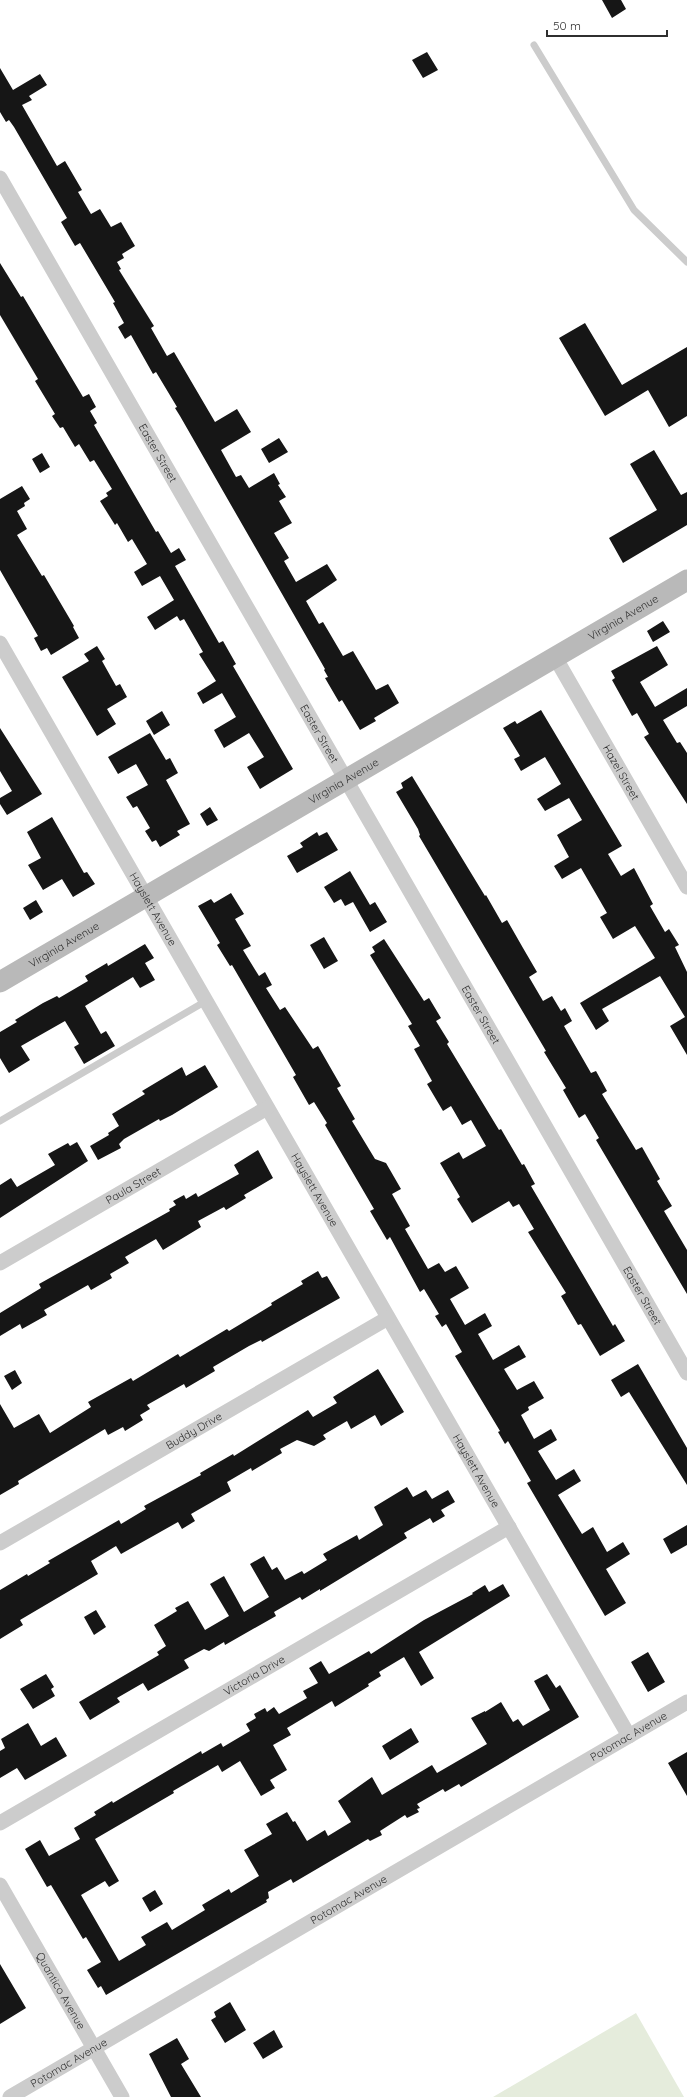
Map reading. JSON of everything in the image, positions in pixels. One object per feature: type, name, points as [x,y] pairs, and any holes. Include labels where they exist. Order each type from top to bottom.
[{"type":"street","name":"Easter Street","points":[[0,178],[687,1373]]},
{"type":"street","name":"Virginia Avenue","points":[[0,982],[687,580]]},
{"type":"street","name":"Hayslett Avenue","points":[[0,643],[629,1736]]},
{"type":"street","name":"Hazel Street","points":[[555,657],[687,887]]},
{"type":"street","name":"Paula Street","points":[[0,1263],[267,1108]]},
{"type":"street","name":"Buddy Drive","points":[[0,1543],[388,1318]]},
{"type":"street","name":"Victoria Drive","points":[[0,1823],[509,1527]]},
{"type":"street","name":"Potomac Avenue","points":[[10,2097],[687,1702]]},
{"type":"street","name":"Quantico Avenue","points":[[0,1885],[122,2097]]},
{"type":"lane","points":[[534,45],[634,210],[687,262]]},
{"type":"lane","points":[[0,1121],[206,1001]]},
{"type":"green space","points":[[636,2013],[684,2097],[493,2097]]},
{"type":"building","points":[[602,0],[621,0],[626,9],[612,18]]},
{"type":"building","points":[[427,52],[438,70],[423,78],[412,60]]},
{"type":"building","points":[[0,68],[13,90],[40,74],[47,85],[29,96],[32,100],[22,105],[57,166],[65,161],[82,190],[78,192],[91,214],[100,209],[111,227],[121,222],[135,246],[122,254],[124,258],[117,262],[121,269],[119,270],[154,326],[151,328],[167,356],[174,352],[215,422],[237,409],[251,432],[221,450],[236,477],[241,475],[249,488],[274,473],[280,484],[278,485],[286,497],[279,501],[292,523],[274,533],[289,558],[284,561],[296,582],[327,564],[337,580],[306,601],[319,624],[323,622],[343,656],[353,651],[376,690],[388,684],[399,703],[374,718],[376,721],[360,730],[342,700],[339,702],[325,678],[328,677],[324,670],[325,669],[175,408],[177,407],[156,372],[153,374],[131,335],[125,339],[118,327],[124,323],[113,303],[115,302],[80,243],[75,246],[61,222],[67,218],[14,127],[9,120],[6,122],[0,112]]},
{"type":"building","points":[[0,263],[21,297],[23,296],[83,397],[89,394],[96,407],[90,411],[97,423],[94,425],[156,532],[158,531],[171,553],[179,548],[186,560],[175,566],[219,643],[223,641],[236,664],[233,666],[293,769],[260,789],[247,767],[264,757],[249,733],[224,748],[214,730],[236,717],[222,693],[203,704],[197,693],[216,681],[199,654],[203,652],[184,619],[180,621],[177,616],[155,630],[147,617],[174,600],[160,576],[142,586],[134,572],[147,564],[132,539],[128,542],[117,523],[115,525],[100,501],[108,496],[106,493],[112,489],[94,460],[90,462],[79,444],[75,447],[63,427],[60,428],[52,416],[55,414],[35,381],[38,379],[0,315]]},
{"type":"building","points":[[585,323],[622,385],[687,347],[687,416],[669,427],[648,390],[605,416],[559,338]]},
{"type":"building","points":[[279,438],[288,452],[269,463],[261,449]]},
{"type":"building","points":[[654,450],[681,495],[687,492],[687,525],[623,563],[609,538],[657,510],[630,464]]},
{"type":"building","points":[[42,453],[50,467],[40,473],[32,459]]},
{"type":"building","points":[[22,486],[30,499],[24,503],[25,506],[17,511],[27,529],[17,535],[42,576],[44,575],[74,626],[73,627],[79,638],[51,655],[47,648],[41,651],[34,638],[38,636],[0,570],[0,499]]},
{"type":"building","points":[[663,621],[670,632],[653,642],[647,631]]},
{"type":"building","points":[[97,646],[105,659],[102,661],[116,686],[120,684],[127,697],[107,709],[116,724],[97,736],[62,677],[89,661],[84,654]]},
{"type":"building","points":[[657,646],[668,665],[640,682],[655,707],[687,688],[687,706],[663,720],[677,743],[680,742],[687,753],[687,804],[644,737],[649,734],[637,713],[632,716],[612,680],[615,678],[611,671]]},
{"type":"building","points":[[541,710],[622,846],[608,854],[621,876],[634,868],[653,904],[650,906],[665,932],[669,929],[679,945],[675,947],[687,972],[687,1055],[670,1026],[685,1017],[660,976],[602,1009],[609,1021],[596,1030],[580,1003],[655,958],[635,926],[613,939],[600,917],[607,913],[581,868],[562,879],[554,866],[569,857],[557,835],[582,820],[569,798],[545,811],[537,799],[561,784],[545,757],[521,771],[514,759],[520,756],[503,728],[515,721],[517,724]]},
{"type":"building","points":[[162,711],[170,725],[154,735],[146,721]]},
{"type":"building","points":[[0,728],[42,794],[7,815],[0,804],[0,798],[12,791],[0,771]]},
{"type":"building","points":[[150,733],[166,760],[170,758],[178,773],[166,780],[190,824],[177,831],[180,835],[160,847],[156,840],[152,842],[145,831],[150,828],[137,806],[133,808],[126,797],[148,785],[136,764],[118,774],[108,757]]},
{"type":"building","points":[[412,776],[502,923],[507,920],[537,972],[529,977],[543,1001],[552,996],[561,1011],[565,1008],[572,1021],[564,1026],[591,1073],[596,1071],[607,1091],[602,1094],[636,1150],[642,1147],[660,1179],[657,1181],[672,1206],[664,1211],[687,1250],[687,1294],[596,1140],[599,1138],[585,1114],[579,1118],[563,1090],[566,1088],[544,1052],[546,1051],[419,836],[418,829],[396,792],[403,788],[401,783]]},
{"type":"building","points":[[210,807],[218,820],[207,826],[200,814]]},
{"type":"building","points":[[52,817],[84,873],[87,872],[95,884],[73,897],[62,879],[43,890],[28,865],[41,858],[27,832]]},
{"type":"building","points":[[317,832],[319,836],[327,832],[338,850],[297,873],[287,856],[303,847],[300,843]]},
{"type":"building","points":[[350,871],[370,905],[375,902],[387,922],[370,932],[353,902],[345,906],[341,899],[334,903],[324,887]]},
{"type":"building","points":[[231,893],[244,914],[235,919],[251,946],[243,950],[259,976],[265,972],[272,985],[266,988],[280,1010],[285,1007],[313,1049],[318,1046],[341,1086],[337,1088],[355,1119],[352,1121],[375,1159],[386,1163],[401,1189],[392,1194],[410,1226],[405,1229],[428,1269],[439,1263],[445,1272],[456,1266],[469,1288],[450,1299],[465,1325],[485,1313],[492,1326],[478,1334],[493,1360],[519,1345],[526,1357],[504,1369],[517,1390],[534,1381],[544,1398],[528,1407],[529,1410],[521,1415],[534,1439],[551,1429],[557,1440],[538,1451],[556,1480],[574,1469],[581,1481],[558,1495],[582,1534],[593,1527],[607,1552],[623,1542],[630,1554],[606,1569],[626,1603],[605,1616],[527,1483],[531,1481],[508,1441],[505,1444],[498,1432],[500,1431],[455,1356],[462,1352],[446,1324],[442,1327],[435,1316],[439,1314],[424,1289],[420,1292],[390,1237],[387,1240],[370,1211],[374,1209],[325,1125],[327,1123],[314,1102],[309,1105],[293,1077],[296,1075],[232,965],[230,966],[217,945],[220,943],[198,906],[211,899],[214,903]]},
{"type":"building","points":[[36,900],[43,912],[30,920],[23,908]]},
{"type":"building","points":[[324,937],[338,961],[324,969],[310,945]]},
{"type":"building","points":[[384,939],[424,1001],[429,998],[441,1018],[436,1021],[449,1042],[447,1044],[499,1130],[501,1129],[522,1165],[524,1164],[535,1184],[531,1186],[613,1326],[615,1324],[625,1341],[600,1356],[581,1324],[578,1325],[561,1296],[566,1293],[528,1232],[534,1229],[519,1204],[513,1207],[509,1201],[472,1223],[457,1199],[460,1197],[440,1163],[459,1152],[463,1159],[486,1146],[471,1120],[462,1125],[451,1106],[443,1111],[427,1084],[432,1081],[414,1049],[420,1046],[408,1026],[412,1024],[370,955],[375,952],[372,947]]},
{"type":"building","points":[[145,944],[154,958],[145,963],[155,980],[140,988],[133,977],[85,1006],[101,1034],[106,1031],[115,1046],[84,1064],[74,1047],[79,1044],[65,1021],[21,1046],[30,1060],[9,1073],[0,1058],[0,1032],[17,1022],[15,1020],[43,1003],[57,996],[59,998],[88,981],[85,976],[107,963],[108,966]]},
{"type":"building","points":[[205,1065],[218,1087],[172,1115],[160,1121],[159,1119],[124,1139],[119,1144],[121,1148],[98,1160],[90,1146],[109,1135],[108,1133],[119,1126],[112,1114],[145,1094],[142,1091],[182,1067],[186,1076]]},
{"type":"building","points":[[77,1142],[88,1161],[0,1218],[0,1185],[11,1178],[17,1187],[55,1165],[48,1154],[68,1143],[70,1146]]},
{"type":"building","points":[[258,1150],[273,1178],[244,1195],[246,1198],[226,1210],[224,1207],[198,1221],[201,1227],[163,1250],[156,1239],[125,1257],[129,1263],[110,1274],[112,1278],[91,1290],[88,1285],[44,1310],[47,1315],[22,1329],[20,1324],[0,1336],[0,1313],[41,1288],[39,1284],[170,1211],[169,1209],[176,1205],[173,1201],[184,1195],[186,1199],[196,1193],[198,1197],[239,1174],[234,1165]]},
{"type":"building","points":[[318,1271],[322,1278],[327,1276],[340,1298],[262,1342],[261,1340],[249,1346],[213,1367],[215,1371],[186,1388],[184,1384],[147,1405],[150,1409],[140,1415],[143,1420],[125,1431],[123,1427],[108,1435],[105,1429],[18,1481],[19,1484],[0,1495],[0,1404],[14,1428],[39,1414],[50,1433],[91,1407],[88,1402],[131,1378],[133,1381],[178,1354],[180,1357],[227,1329],[229,1331],[272,1305],[271,1303],[303,1284],[301,1281]]},
{"type":"building","points":[[638,1364],[687,1448],[687,1485],[629,1392],[621,1397],[611,1380]]},
{"type":"building","points":[[378,1369],[404,1412],[381,1426],[375,1415],[351,1429],[347,1421],[323,1435],[326,1439],[314,1446],[297,1440],[280,1449],[282,1453],[252,1471],[251,1468],[227,1482],[231,1491],[191,1514],[195,1521],[182,1529],[178,1522],[121,1554],[116,1546],[91,1561],[98,1574],[20,1620],[23,1625],[0,1639],[0,1590],[27,1574],[28,1576],[50,1563],[48,1561],[119,1520],[121,1524],[146,1509],[144,1506],[201,1475],[200,1473],[233,1454],[234,1456],[308,1410],[313,1417],[337,1403],[333,1397]]},
{"type":"building","points":[[15,1370],[22,1383],[12,1390],[4,1376]]},
{"type":"building","points":[[407,1487],[413,1497],[426,1490],[432,1499],[448,1490],[455,1502],[441,1510],[445,1516],[433,1523],[430,1518],[404,1533],[407,1538],[320,1591],[320,1589],[302,1600],[300,1597],[274,1612],[276,1616],[225,1645],[224,1642],[209,1651],[204,1649],[184,1660],[189,1668],[148,1691],[143,1683],[117,1698],[120,1702],[90,1720],[79,1702],[159,1655],[157,1652],[166,1646],[154,1625],[177,1611],[175,1608],[188,1601],[205,1630],[229,1616],[210,1584],[224,1576],[244,1612],[269,1597],[250,1564],[264,1556],[272,1570],[277,1567],[285,1580],[302,1571],[304,1574],[327,1560],[323,1554],[357,1535],[359,1540],[383,1525],[374,1507]]},
{"type":"building","points":[[687,1525],[687,1545],[671,1554],[663,1539]]},
{"type":"building","points":[[503,1584],[510,1596],[419,1652],[434,1678],[421,1686],[404,1657],[379,1672],[381,1676],[368,1684],[369,1686],[335,1707],[332,1701],[287,1728],[291,1735],[273,1745],[287,1770],[270,1780],[275,1788],[261,1796],[240,1761],[222,1772],[218,1765],[173,1791],[174,1793],[95,1839],[119,1881],[109,1887],[105,1881],[81,1895],[119,1961],[146,1945],[141,1937],[167,1922],[172,1930],[205,1910],[202,1905],[229,1889],[231,1893],[259,1876],[244,1850],[272,1834],[266,1824],[287,1812],[293,1822],[295,1821],[307,1841],[325,1830],[328,1836],[351,1822],[338,1801],[372,1777],[382,1795],[432,1765],[437,1773],[487,1744],[471,1718],[485,1712],[501,1702],[513,1722],[518,1719],[523,1726],[550,1710],[534,1681],[547,1674],[556,1688],[560,1685],[579,1717],[461,1787],[459,1784],[445,1792],[443,1789],[417,1804],[420,1808],[417,1809],[419,1812],[407,1818],[405,1815],[380,1831],[382,1835],[370,1841],[368,1839],[293,1883],[291,1879],[268,1892],[269,1898],[266,1900],[267,1902],[106,1995],[101,1986],[98,1988],[87,1970],[101,1962],[86,1937],[83,1939],[51,1885],[47,1887],[25,1849],[40,1840],[49,1856],[80,1839],[74,1828],[96,1815],[94,1812],[112,1801],[113,1803],[201,1751],[202,1754],[221,1743],[223,1747],[250,1731],[246,1724],[256,1718],[254,1714],[265,1708],[267,1712],[274,1707],[279,1714],[307,1698],[303,1691],[318,1683],[309,1668],[321,1661],[329,1674],[369,1651],[371,1654],[424,1620],[473,1594],[472,1593],[485,1585],[489,1592]]},
{"type":"building","points":[[96,1610],[106,1627],[94,1635],[84,1617]]},
{"type":"building","points":[[648,1652],[665,1682],[648,1692],[631,1662]]},
{"type":"building","points":[[46,1674],[54,1687],[51,1689],[55,1696],[33,1709],[20,1689]]},
{"type":"building","points":[[28,1723],[41,1746],[56,1737],[67,1756],[25,1780],[17,1768],[0,1778],[0,1751],[5,1748],[1,1739]]},
{"type":"building","points":[[411,1728],[419,1742],[390,1760],[382,1746]]},
{"type":"building","points":[[687,1752],[687,1796],[668,1763]]},
{"type":"building","points":[[155,1890],[163,1904],[150,1912],[142,1898]]},
{"type":"building","points":[[0,1964],[26,2008],[0,2024]]},
{"type":"building","points":[[230,2002],[246,2030],[225,2043],[211,2020],[216,2017],[214,2012]]},
{"type":"building","points":[[274,2030],[283,2047],[263,2059],[253,2043]]},
{"type":"building","points":[[177,2038],[189,2059],[181,2064],[201,2097],[171,2097],[149,2054]]}]
